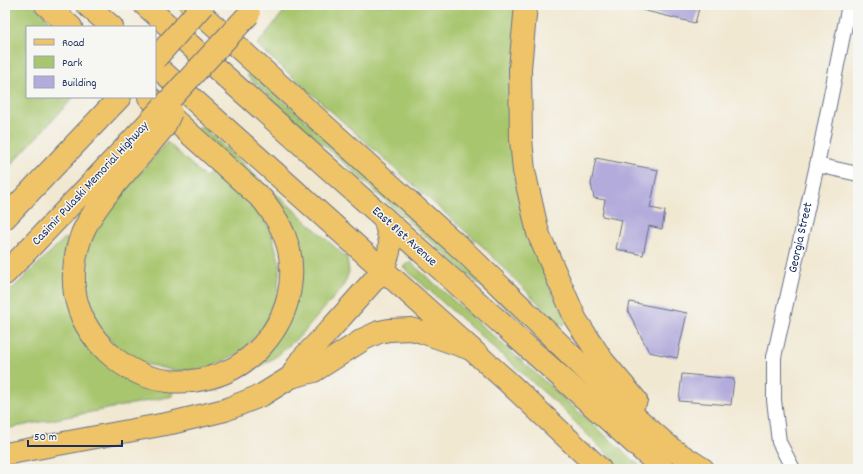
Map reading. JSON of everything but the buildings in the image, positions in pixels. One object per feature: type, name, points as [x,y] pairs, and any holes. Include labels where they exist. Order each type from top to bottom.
[{"type":"main road","points":[[46,5],[70,26]]},
{"type":"main road","points":[[87,5],[111,26]]},
{"type":"main road","name":"East 81st Avenue","points":[[145,5],[663,469]]},
{"type":"main road","points":[[156,50],[183,5]]},
{"type":"main road","points":[[191,5],[465,252],[672,450],[704,469]]},
{"type":"main road","points":[[156,58],[203,5]]},
{"type":"main road","points":[[526,5],[520,68],[521,139],[524,172],[538,233],[576,320],[603,362],[642,406],[679,441],[704,469]]},
{"type":"main road","name":"Casimir Pulaski Memorial Highway","points":[[5,274],[143,140],[182,85],[253,10]]},
{"type":"main road","points":[[156,66],[471,348],[540,411],[600,469]]},
{"type":"main road","points":[[143,140],[91,216],[82,235],[76,257],[74,272],[75,294],[82,317],[93,335],[109,354],[119,362],[150,378],[168,382],[203,380],[219,376],[248,360],[271,335],[280,320],[290,286],[288,246],[282,228],[274,214],[263,200],[150,98]]},
{"type":"main road","points":[[5,218],[115,103]]},
{"type":"main road","points":[[291,376],[301,360],[383,270],[390,243],[384,218]]},
{"type":"main road","points":[[5,454],[171,423],[215,413],[251,400],[272,389],[291,376],[314,371],[364,339],[379,332],[411,329],[471,348]]},
{"type":"street","name":"Georgia Street","points":[[793,469],[779,442],[774,400],[774,357],[817,165],[849,5]]},
{"type":"street","points":[[817,165],[858,174]]},
{"type":"green space","points":[[5,5],[33,5],[56,26],[26,26],[26,98],[73,98],[5,171]]},
{"type":"green space","points":[[289,5],[517,5],[528,221],[548,284],[568,321],[561,326],[482,246],[257,45]]},
{"type":"green space","points":[[251,72],[474,271],[523,324],[247,76]]},
{"type":"green space","points":[[201,126],[347,258],[349,272],[343,287],[302,334],[277,356],[247,374],[269,353],[293,235],[196,131]]},
{"type":"green space","points":[[167,142],[205,177],[214,168],[255,205],[271,231],[280,264],[277,297],[262,330],[239,353],[209,368],[176,371],[142,363],[117,348],[99,327],[88,302],[83,271],[87,245],[101,218]]},
{"type":"green space","points":[[65,238],[69,241],[84,334],[173,390],[173,396],[5,429],[5,296]]},
{"type":"green space","points":[[409,261],[643,469],[622,469],[556,403],[403,267]]}]
